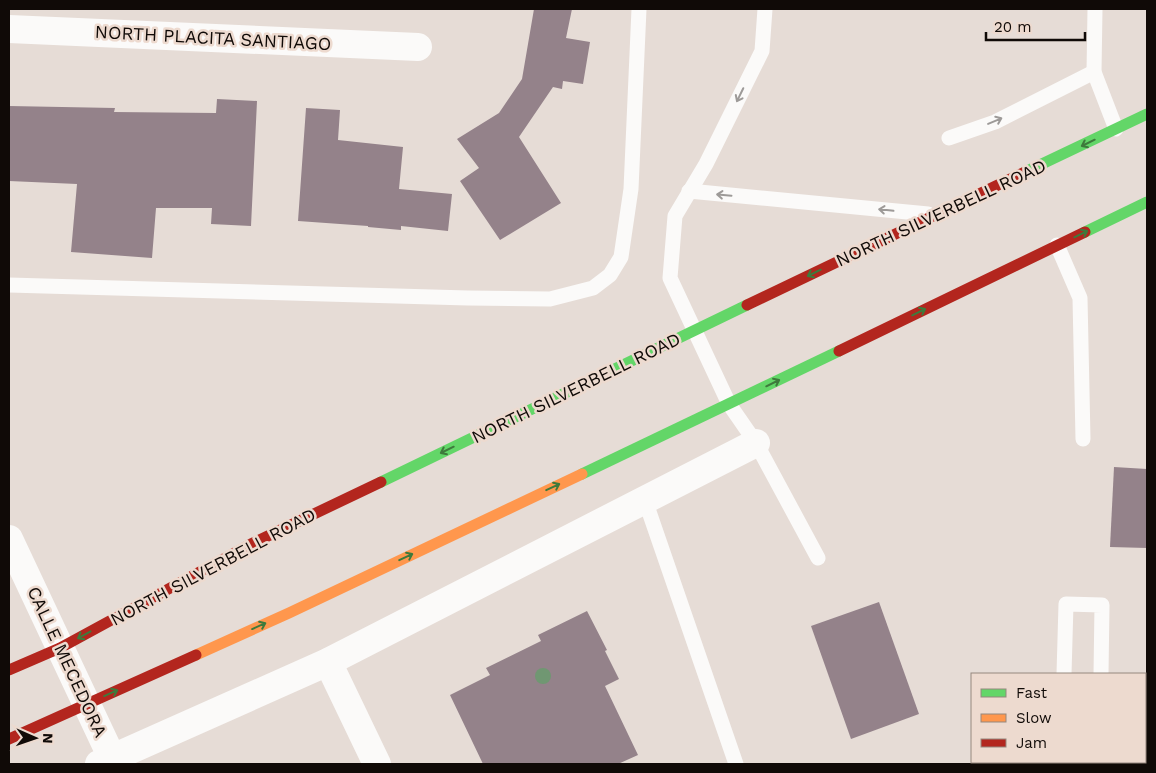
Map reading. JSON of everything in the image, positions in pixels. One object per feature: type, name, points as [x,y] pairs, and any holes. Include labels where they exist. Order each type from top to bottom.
[{"type":"main road","name":"NORTH SILVERBELL ROAD","points":[[9,670],[60,648],[251,544],[1147,114]]},
{"type":"main road","points":[[14,737],[289,613],[729,404],[1147,202]]},
{"type":"street","name":"NORTH PLACITA SANTIAGO","points":[[9,29],[418,47]]},
{"type":"street","points":[[106,761],[328,662],[756,443]]},
{"type":"street","name":"CALLE MECEDORA","points":[[9,539],[87,703],[106,761]]},
{"type":"street","points":[[328,662],[377,764]]},
{"type":"lane","points":[[9,285],[540,299],[550,299],[593,288],[610,275],[621,257],[631,189],[639,9]]},
{"type":"lane","points":[[765,9],[762,51],[706,164],[675,216],[670,278],[729,404],[756,443],[818,558]]},
{"type":"lane","points":[[1095,9],[1094,72],[1116,129]]},
{"type":"lane","points":[[949,138],[995,122],[1094,72]]},
{"type":"lane","points":[[689,191],[935,215]]},
{"type":"lane","points":[[1057,246],[1080,298],[1083,439]]},
{"type":"lane","points":[[645,500],[736,764]]},
{"type":"lane","points":[[1064,673],[1066,604],[1080,604],[1102,605],[1101,673]]},
{"type":"building","points":[[534,9],[572,9],[566,38],[590,42],[583,84],[563,81],[562,89],[553,87],[519,137],[561,203],[500,240],[460,181],[479,168],[457,139],[499,113],[522,79]]},
{"type":"building","points":[[217,99],[257,101],[251,226],[211,224],[212,208],[156,208],[152,258],[71,252],[77,184],[9,181],[9,106],[115,108],[114,112],[216,113]]},
{"type":"building","points":[[306,108],[340,110],[338,140],[403,147],[399,189],[452,194],[448,231],[401,226],[401,230],[298,221]]},
{"type":"building","points":[[1114,467],[1147,469],[1147,548],[1110,547]]},
{"type":"building","points":[[879,602],[919,714],[851,739],[811,626]]},
{"type":"building","points":[[587,611],[619,679],[605,686],[638,755],[618,764],[483,764],[450,695],[490,675],[486,668],[541,641],[538,635]]},
{"type":"traffic: fast","points":[[1025,172],[1147,114]]},
{"type":"traffic: fast","points":[[1085,232],[1147,202]]},
{"type":"traffic: fast","points":[[381,482],[747,305]]},
{"type":"traffic: fast","points":[[582,474],[839,351]]},
{"type":"traffic: slow","points":[[196,655],[582,474]]},
{"type":"traffic: jam","points":[[747,305],[1025,172]]},
{"type":"traffic: jam","points":[[839,351],[1085,232]]},
{"type":"traffic: jam","points":[[9,670],[60,648],[251,544],[381,482]]},
{"type":"traffic: jam","points":[[9,739],[196,655]]}]
